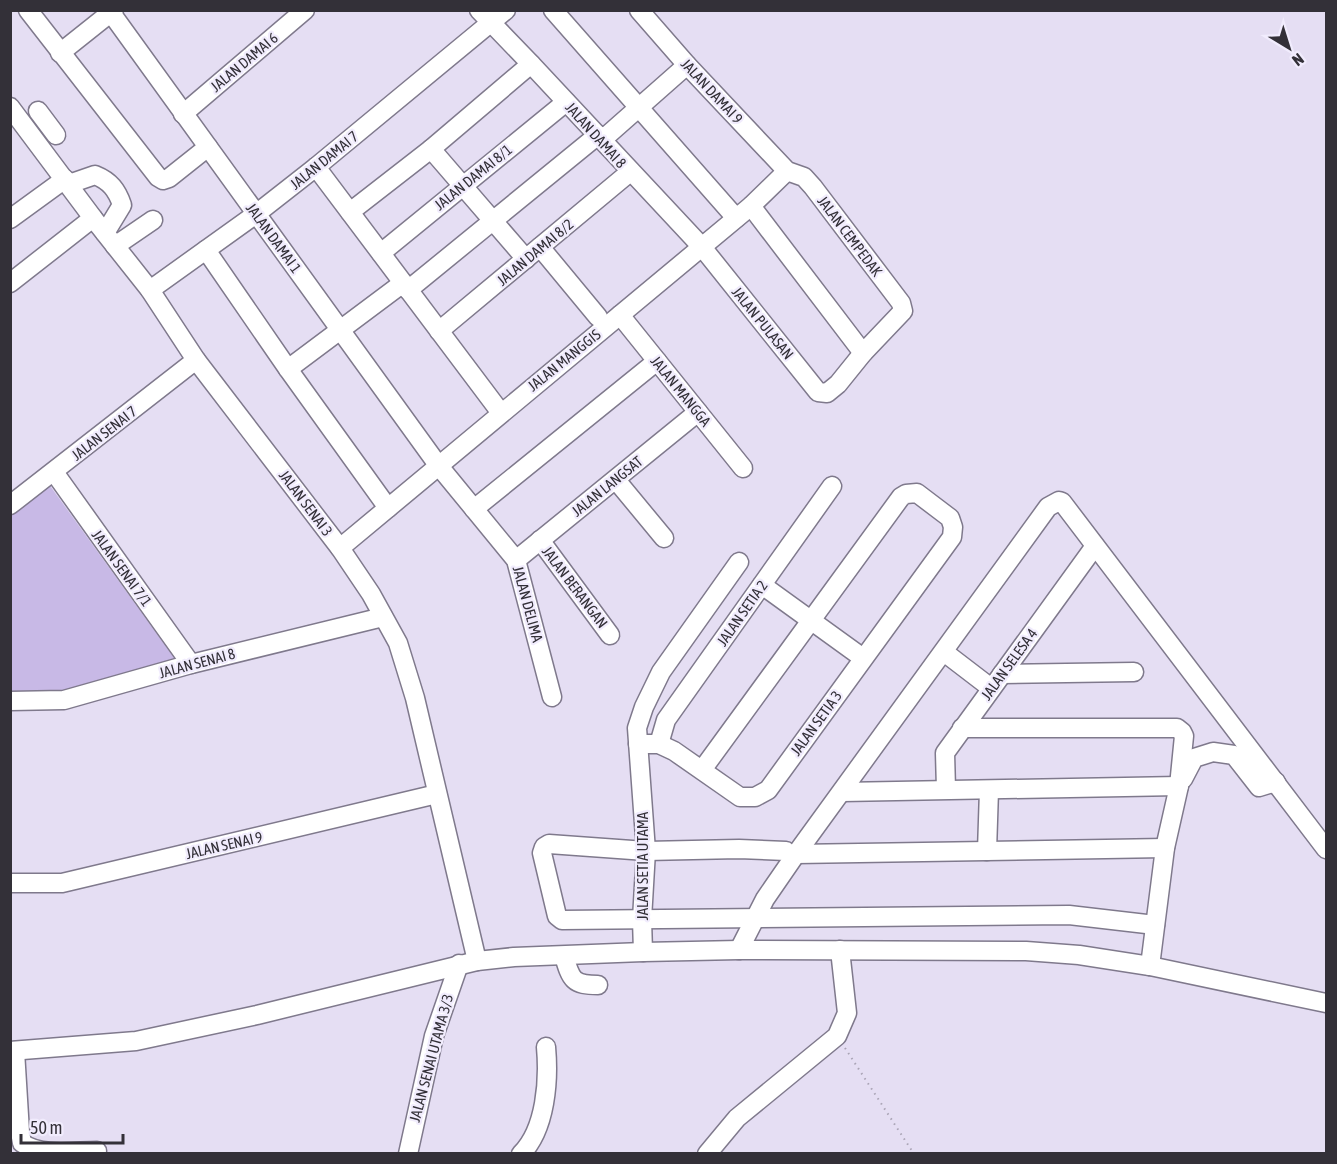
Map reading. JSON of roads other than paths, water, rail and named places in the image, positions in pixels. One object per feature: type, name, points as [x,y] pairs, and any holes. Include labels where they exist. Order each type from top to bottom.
[{"type":"street","points":[[28,10],[159,177],[163,180],[208,147]]},
{"type":"street","name":"JALAN DAMAI 6","points":[[183,114],[305,10]]},
{"type":"street","points":[[553,10],[736,218]]},
{"type":"street","name":"JALAN DAMAI 9","points":[[639,10],[687,65],[787,171]]},
{"type":"street","points":[[60,53],[112,11]]},
{"type":"street","name":"JALAN DAMAI 1","points":[[112,11],[183,114],[438,465]]},
{"type":"street","name":"JALAN DAMAI 8","points":[[492,14],[531,64],[702,248]]},
{"type":"street","name":"JALAN DAMAI 7","points":[[150,290],[256,214],[316,167],[492,14]]},
{"type":"street","points":[[350,212],[431,149],[531,64]]},
{"type":"street","points":[[288,369],[493,221],[640,107],[687,65]]},
{"type":"street","name":"JALAN DAMAI 8/1","points":[[381,253],[566,102]]},
{"type":"street","name":"JALAN SENAI 3","points":[[10,107],[150,290],[196,360],[340,548],[398,643],[412,687],[477,961]]},
{"type":"street","points":[[35,139],[53,131],[38,111]]},
{"type":"street","points":[[431,149],[526,259]]},
{"type":"street","points":[[316,167],[501,413]]},
{"type":"street","name":"JALAN MANGGIS","points":[[340,548],[702,248],[787,171]]},
{"type":"street","name":"JALAN CEMPEDAK","points":[[787,171],[804,177],[813,187],[901,303],[903,311],[863,353]]},
{"type":"street","name":"JALAN DAMAI 8/2","points":[[439,331],[630,172]]},
{"type":"street","points":[[10,219],[67,181],[95,175],[107,180],[118,192],[122,206],[110,240]]},
{"type":"street","points":[[751,206],[863,353]]},
{"type":"street","points":[[10,283],[93,218]]},
{"type":"street","points":[[110,240],[153,220]]},
{"type":"street","points":[[540,247],[598,317]]},
{"type":"street","name":"JALAN PULASAN","points":[[702,248],[818,392],[827,393],[838,384],[863,353]]},
{"type":"street","points":[[206,250],[388,508]]},
{"type":"street","name":"JALAN MANGGA","points":[[620,315],[743,468]]},
{"type":"street","name":"JALAN SENAI 7","points":[[10,505],[196,360]]},
{"type":"street","points":[[474,509],[657,361]]},
{"type":"street","name":"JALAN LANGSAT","points":[[516,560],[698,412]]},
{"type":"street","name":"JALAN DELIMA","points":[[438,465],[516,560],[552,698]]},
{"type":"street","name":"JALAN SENAI 7/1","points":[[54,472],[191,664]]},
{"type":"street","points":[[616,480],[664,538]]},
{"type":"street","name":"JALAN SETIA 2","points":[[659,744],[666,720],[832,486]]},
{"type":"street","name":"JALAN SETIA 3","points":[[638,744],[659,744],[674,751],[741,797],[755,797],[768,789],[952,537],[953,527],[950,518],[917,493],[906,494],[891,511],[812,620]]},
{"type":"street","points":[[739,950],[791,852],[842,792],[1048,507],[1054,502],[1062,502],[1276,782],[1323,837]]},
{"type":"street","name":"JALAN BERANGAN","points":[[540,540],[610,634]]},
{"type":"street","name":"JALAN SELESA 4","points":[[945,789],[945,753],[1095,546]]},
{"type":"street","name":"JALAN SETIA UTAMA","points":[[643,952],[642,919],[646,851],[637,728],[644,706],[661,672],[739,562]]},
{"type":"street","points":[[762,585],[863,658]]},
{"type":"street","name":"JALAN SENAI 8","points":[[10,701],[64,700],[191,664],[383,617]]},
{"type":"street","points":[[702,770],[812,620]]},
{"type":"street","points":[[945,652],[997,681],[1134,672]]},
{"type":"street","points":[[962,728],[1177,728],[1182,732],[1184,736],[1179,786],[1165,848],[1150,966]]},
{"type":"street","points":[[1179,786],[1194,758],[1213,752],[1234,756],[1259,787],[1276,782]]},
{"type":"street","points":[[842,792],[1179,786]]},
{"type":"street","points":[[987,851],[988,789]]},
{"type":"street","name":"JALAN SENAI 9","points":[[10,883],[62,883],[437,794]]},
{"type":"street","points":[[1155,925],[1069,915],[562,920],[557,916],[542,853],[544,847],[549,844],[646,851],[713,849],[791,852],[1165,848]]},
{"type":"street","points":[[98,1151],[43,1151],[22,1143],[13,1051],[136,1041],[257,1015],[477,961],[513,957],[739,950],[1026,951],[1079,955],[1150,966],[1326,1004]]},
{"type":"street","points":[[707,1154],[737,1118],[837,1036],[847,1013],[840,950]]},
{"type":"street","points":[[564,956],[570,976],[574,980],[583,985],[598,985]]},
{"type":"street","name":"JALAN SENAI UTAMA 3/3","points":[[408,1154],[434,1036],[459,964]]},
{"type":"street","points":[[521,1154],[538,1124],[546,1100],[549,1071],[546,1047]]}]
